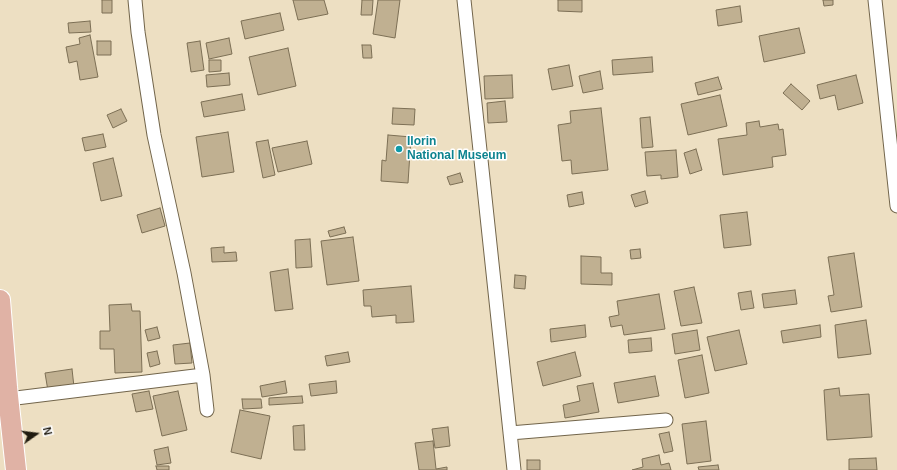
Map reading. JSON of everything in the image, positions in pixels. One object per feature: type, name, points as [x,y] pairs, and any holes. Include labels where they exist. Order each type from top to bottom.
[{"type":"main road","points":[[0,300],[8,399],[16,470]]},
{"type":"street","points":[[135,0],[138,32],[154,135],[184,273],[208,410]]},
{"type":"street","points":[[464,0],[514,470]]},
{"type":"street","points":[[875,0],[897,206]]},
{"type":"street","points":[[8,399],[203,375]]},
{"type":"street","points":[[510,433],[666,420]]},
{"type":"building","points":[[102,0],[112,0],[112,13],[102,13]]},
{"type":"building","points":[[293,0],[324,0],[328,14],[298,20]]},
{"type":"building","points":[[362,0],[373,0],[372,15],[361,15]]},
{"type":"building","points":[[378,0],[400,0],[395,38],[373,34]]},
{"type":"building","points":[[558,0],[582,0],[582,12],[558,11]]},
{"type":"building","points":[[823,0],[833,0],[833,5],[824,6]]},
{"type":"building","points":[[740,6],[742,22],[718,26],[716,10]]},
{"type":"building","points":[[280,13],[284,30],[245,39],[241,21]]},
{"type":"building","points":[[90,21],[91,32],[69,33],[68,23]]},
{"type":"building","points":[[799,28],[805,53],[764,62],[759,36]]},
{"type":"building","points":[[90,35],[98,77],[80,80],[77,61],[69,63],[66,47],[80,44],[79,38]]},
{"type":"building","points":[[229,38],[232,54],[209,59],[206,43]]},
{"type":"building","points":[[97,41],[111,41],[111,55],[97,55]]},
{"type":"building","points":[[200,41],[204,70],[191,72],[187,43]]},
{"type":"building","points":[[362,45],[371,45],[372,58],[363,58]]},
{"type":"building","points":[[288,48],[296,86],[258,95],[249,57]]},
{"type":"building","points":[[652,57],[653,72],[613,75],[612,60]]},
{"type":"building","points":[[209,60],[221,60],[221,71],[209,72]]},
{"type":"building","points":[[569,65],[573,86],[552,90],[548,69]]},
{"type":"building","points":[[600,71],[603,89],[583,93],[579,76]]},
{"type":"building","points":[[229,73],[230,85],[207,87],[206,75]]},
{"type":"building","points":[[512,75],[513,98],[485,99],[484,76]]},
{"type":"building","points":[[856,75],[863,103],[838,110],[835,95],[820,99],[817,85]]},
{"type":"building","points":[[718,77],[722,89],[698,95],[695,83]]},
{"type":"building","points":[[791,84],[810,101],[802,110],[783,93]]},
{"type":"building","points":[[242,94],[245,110],[204,117],[201,102]]},
{"type":"building","points":[[720,95],[727,126],[688,135],[681,104]]},
{"type":"building","points":[[505,101],[507,122],[488,123],[487,103]]},
{"type":"building","points":[[393,108],[415,109],[414,125],[392,124]]},
{"type":"building","points":[[601,108],[608,170],[572,174],[571,160],[562,161],[558,125],[571,123],[570,111]]},
{"type":"building","points":[[121,109],[127,121],[113,128],[107,115]]},
{"type":"building","points":[[650,117],[653,147],[642,148],[640,118]]},
{"type":"building","points":[[759,121],[760,127],[778,124],[779,130],[783,129],[786,155],[772,157],[773,167],[723,175],[718,139],[747,135],[746,123]]},
{"type":"building","points":[[228,132],[234,172],[202,177],[196,137]]},
{"type":"building","points":[[103,134],[106,147],[85,151],[82,138]]},
{"type":"building","name":"Ilorin National Museum","points":[[388,135],[411,137],[408,183],[381,181],[382,160],[386,161]]},
{"type":"building","points":[[268,140],[275,175],[263,178],[256,142]]},
{"type":"building","points":[[307,141],[312,164],[278,172],[272,148]]},
{"type":"building","points":[[696,149],[702,170],[690,174],[684,153]]},
{"type":"building","points":[[676,150],[678,177],[661,179],[661,175],[647,176],[645,152]]},
{"type":"building","points":[[113,158],[122,196],[101,201],[93,163]]},
{"type":"building","points":[[460,173],[463,182],[450,185],[447,177]]},
{"type":"building","points":[[645,191],[648,203],[635,207],[631,195]]},
{"type":"building","points":[[582,192],[584,204],[569,207],[567,195]]},
{"type":"building","points":[[160,208],[165,226],[142,233],[137,215]]},
{"type":"building","points":[[747,212],[751,245],[724,248],[720,215]]},
{"type":"building","points":[[344,227],[346,233],[330,237],[328,231]]},
{"type":"building","points":[[353,237],[359,281],[327,285],[321,241]]},
{"type":"building","points":[[310,239],[312,267],[296,268],[295,240]]},
{"type":"building","points":[[224,247],[224,253],[236,252],[237,261],[212,262],[211,248]]},
{"type":"building","points":[[640,249],[641,258],[631,259],[630,250]]},
{"type":"building","points":[[854,253],[862,307],[831,312],[828,296],[834,295],[828,257]]},
{"type":"building","points":[[581,256],[601,257],[601,273],[612,273],[612,285],[581,284]]},
{"type":"building","points":[[288,269],[293,309],[275,311],[270,272]]},
{"type":"building","points":[[515,275],[526,276],[525,289],[514,288]]},
{"type":"building","points":[[411,286],[414,322],[396,323],[396,315],[372,317],[371,306],[364,306],[363,290]]},
{"type":"building","points":[[694,287],[702,323],[681,326],[674,291]]},
{"type":"building","points":[[795,290],[797,304],[764,308],[762,294]]},
{"type":"building","points":[[751,291],[754,308],[741,310],[738,293]]},
{"type":"building","points":[[659,294],[665,329],[624,335],[622,325],[611,327],[609,317],[619,315],[617,301]]},
{"type":"building","points":[[131,304],[132,311],[140,311],[142,372],[115,373],[114,349],[100,349],[100,331],[110,331],[109,305]]},
{"type":"building","points":[[866,320],[871,354],[838,358],[835,325]]},
{"type":"building","points":[[585,325],[586,337],[551,342],[550,329]]},
{"type":"building","points":[[820,325],[821,337],[783,343],[781,331]]},
{"type":"building","points":[[157,327],[160,338],[148,341],[145,330]]},
{"type":"building","points":[[697,330],[700,350],[675,354],[672,334]]},
{"type":"building","points":[[739,330],[747,364],[715,371],[707,337]]},
{"type":"building","points":[[651,338],[652,351],[629,353],[628,340]]},
{"type":"building","points":[[190,343],[192,363],[175,364],[173,345]]},
{"type":"building","points":[[157,351],[160,364],[150,367],[147,353]]},
{"type":"building","points":[[348,352],[350,362],[327,366],[325,356]]},
{"type":"building","points":[[575,352],[581,376],[543,386],[537,362]]},
{"type":"building","points":[[702,355],[709,393],[685,398],[678,360]]},
{"type":"building","points":[[72,369],[74,387],[48,391],[45,373]]},
{"type":"building","points":[[655,376],[659,396],[618,403],[614,383]]},
{"type":"building","points":[[285,381],[287,393],[262,397],[260,386]]},
{"type":"building","points":[[336,381],[337,393],[311,396],[309,384]]},
{"type":"building","points":[[593,383],[599,412],[565,418],[563,405],[580,401],[577,386]]},
{"type":"building","points":[[839,388],[840,396],[869,394],[872,437],[827,440],[824,390]]},
{"type":"building","points":[[149,391],[153,409],[136,412],[132,394]]},
{"type":"building","points":[[178,391],[187,430],[162,436],[153,396]]},
{"type":"building","points":[[302,396],[303,403],[269,405],[269,398]]},
{"type":"building","points":[[242,399],[261,399],[262,408],[243,409]]},
{"type":"building","points":[[240,410],[270,416],[261,459],[231,452]]},
{"type":"building","points":[[706,421],[711,461],[687,464],[682,424]]},
{"type":"building","points":[[304,425],[305,450],[294,450],[293,426]]},
{"type":"building","points":[[448,427],[450,446],[435,448],[432,429]]},
{"type":"building","points":[[669,432],[673,451],[664,453],[659,434]]},
{"type":"building","points":[[433,441],[436,469],[447,467],[447,470],[419,470],[415,443]]},
{"type":"building","points":[[168,447],[171,463],[157,465],[154,450]]},
{"type":"building","points":[[659,455],[661,465],[669,463],[671,470],[632,470],[643,467],[642,459]]},
{"type":"building","points":[[876,458],[877,470],[849,470],[849,459]]},
{"type":"building","points":[[527,460],[540,460],[540,470],[527,470]]},
{"type":"building","points":[[718,465],[719,470],[699,470],[698,467]]},
{"type":"building","points":[[156,466],[169,466],[169,470],[157,470]]},
{"type":"place","name":"Ilorin National Museum","points":[[399,149]]}]
